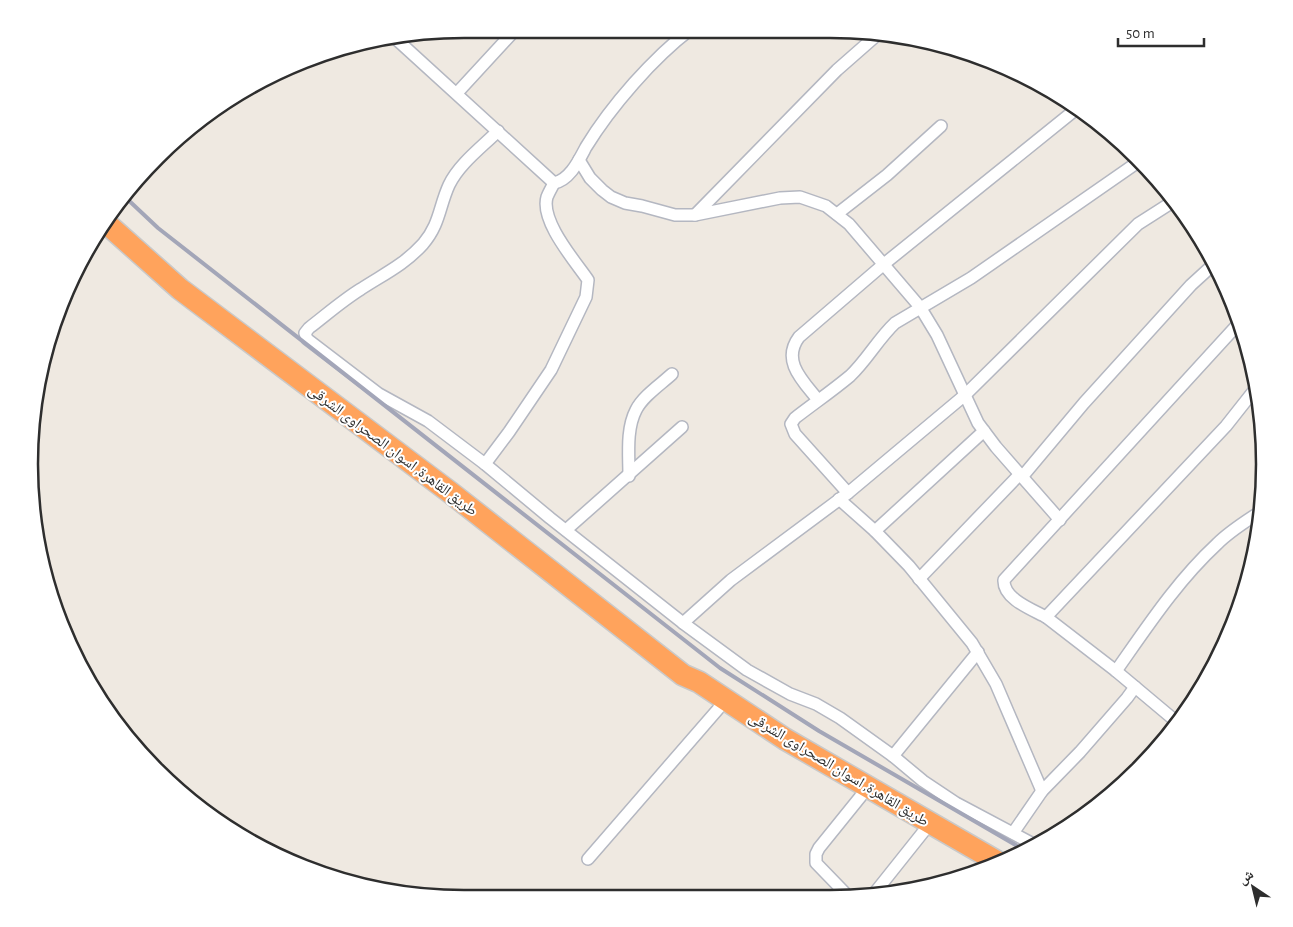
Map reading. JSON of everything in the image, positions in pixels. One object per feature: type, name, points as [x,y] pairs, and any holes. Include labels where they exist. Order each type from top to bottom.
[{"type":"highway","name":"طريق القاهرة, اسوان الصحراوى الشرقى","points":[[110,226],[180,288],[443,487],[683,675],[698,682],[785,739],[991,858]]},
{"type":"highway","name":"طريق القاهرة, اسوان الصحراوى الشرقى","points":[[683,675],[694,690],[720,708],[861,796],[979,862]]},
{"type":"street","points":[[457,93],[508,38]]},
{"type":"street","points":[[485,464],[510,432],[550,370],[586,297],[588,280],[555,233],[547,210],[547,198],[554,183],[564,179],[579,160],[595,133],[625,93],[678,38]]},
{"type":"street","points":[[695,215],[837,70],[872,40]]},
{"type":"street","points":[[400,42],[554,183]]},
{"type":"street","points":[[818,400],[793,365],[792,348],[799,337],[884,264],[1071,113]]},
{"type":"street","points":[[837,214],[887,175],[941,126]]},
{"type":"street","points":[[498,131],[460,169],[450,184],[434,228],[422,244],[399,266],[360,290],[309,328],[305,335],[309,342],[379,394],[428,421],[485,464],[682,623],[747,670],[790,694],[816,704],[893,756],[923,781],[956,803],[1027,841]]},
{"type":"street","points":[[579,160],[590,178],[602,190],[618,200],[675,215],[695,215],[780,198],[800,197],[826,206],[837,214],[849,224],[920,307],[937,335],[978,423],[1060,520]]},
{"type":"street","points":[[1042,791],[996,684],[972,643],[920,579],[844,496],[791,424],[795,418],[850,375],[895,323],[971,278],[1134,165]]},
{"type":"street","points":[[682,623],[731,580],[844,496],[965,395],[1138,224],[1168,205]]},
{"type":"street","points":[[920,579],[1021,476],[1091,395],[1191,285],[1209,269]]},
{"type":"street","points":[[1171,717],[1116,671],[1046,617],[1014,598],[1007,591],[1004,582],[1234,329]]},
{"type":"street","points":[[629,476],[632,418],[636,408],[672,374]]},
{"type":"street","points":[[1046,617],[1226,426],[1250,396]]},
{"type":"street","points":[[566,530],[682,427]]},
{"type":"street","points":[[875,530],[984,431]]},
{"type":"street","points":[[1116,671],[1163,604],[1196,565],[1218,543],[1252,518]]},
{"type":"street","points":[[893,756],[978,652]]},
{"type":"street","points":[[1013,833],[1042,791],[1080,752],[1135,687]]},
{"type":"street","points":[[588,859],[720,708]]},
{"type":"street","points":[[842,890],[816,863],[816,854],[818,848],[861,796]]},
{"type":"street","points":[[880,887],[924,831]]},
{"type":"railway","points":[[129,201],[158,228],[720,668],[819,731],[1018,846]]}]
